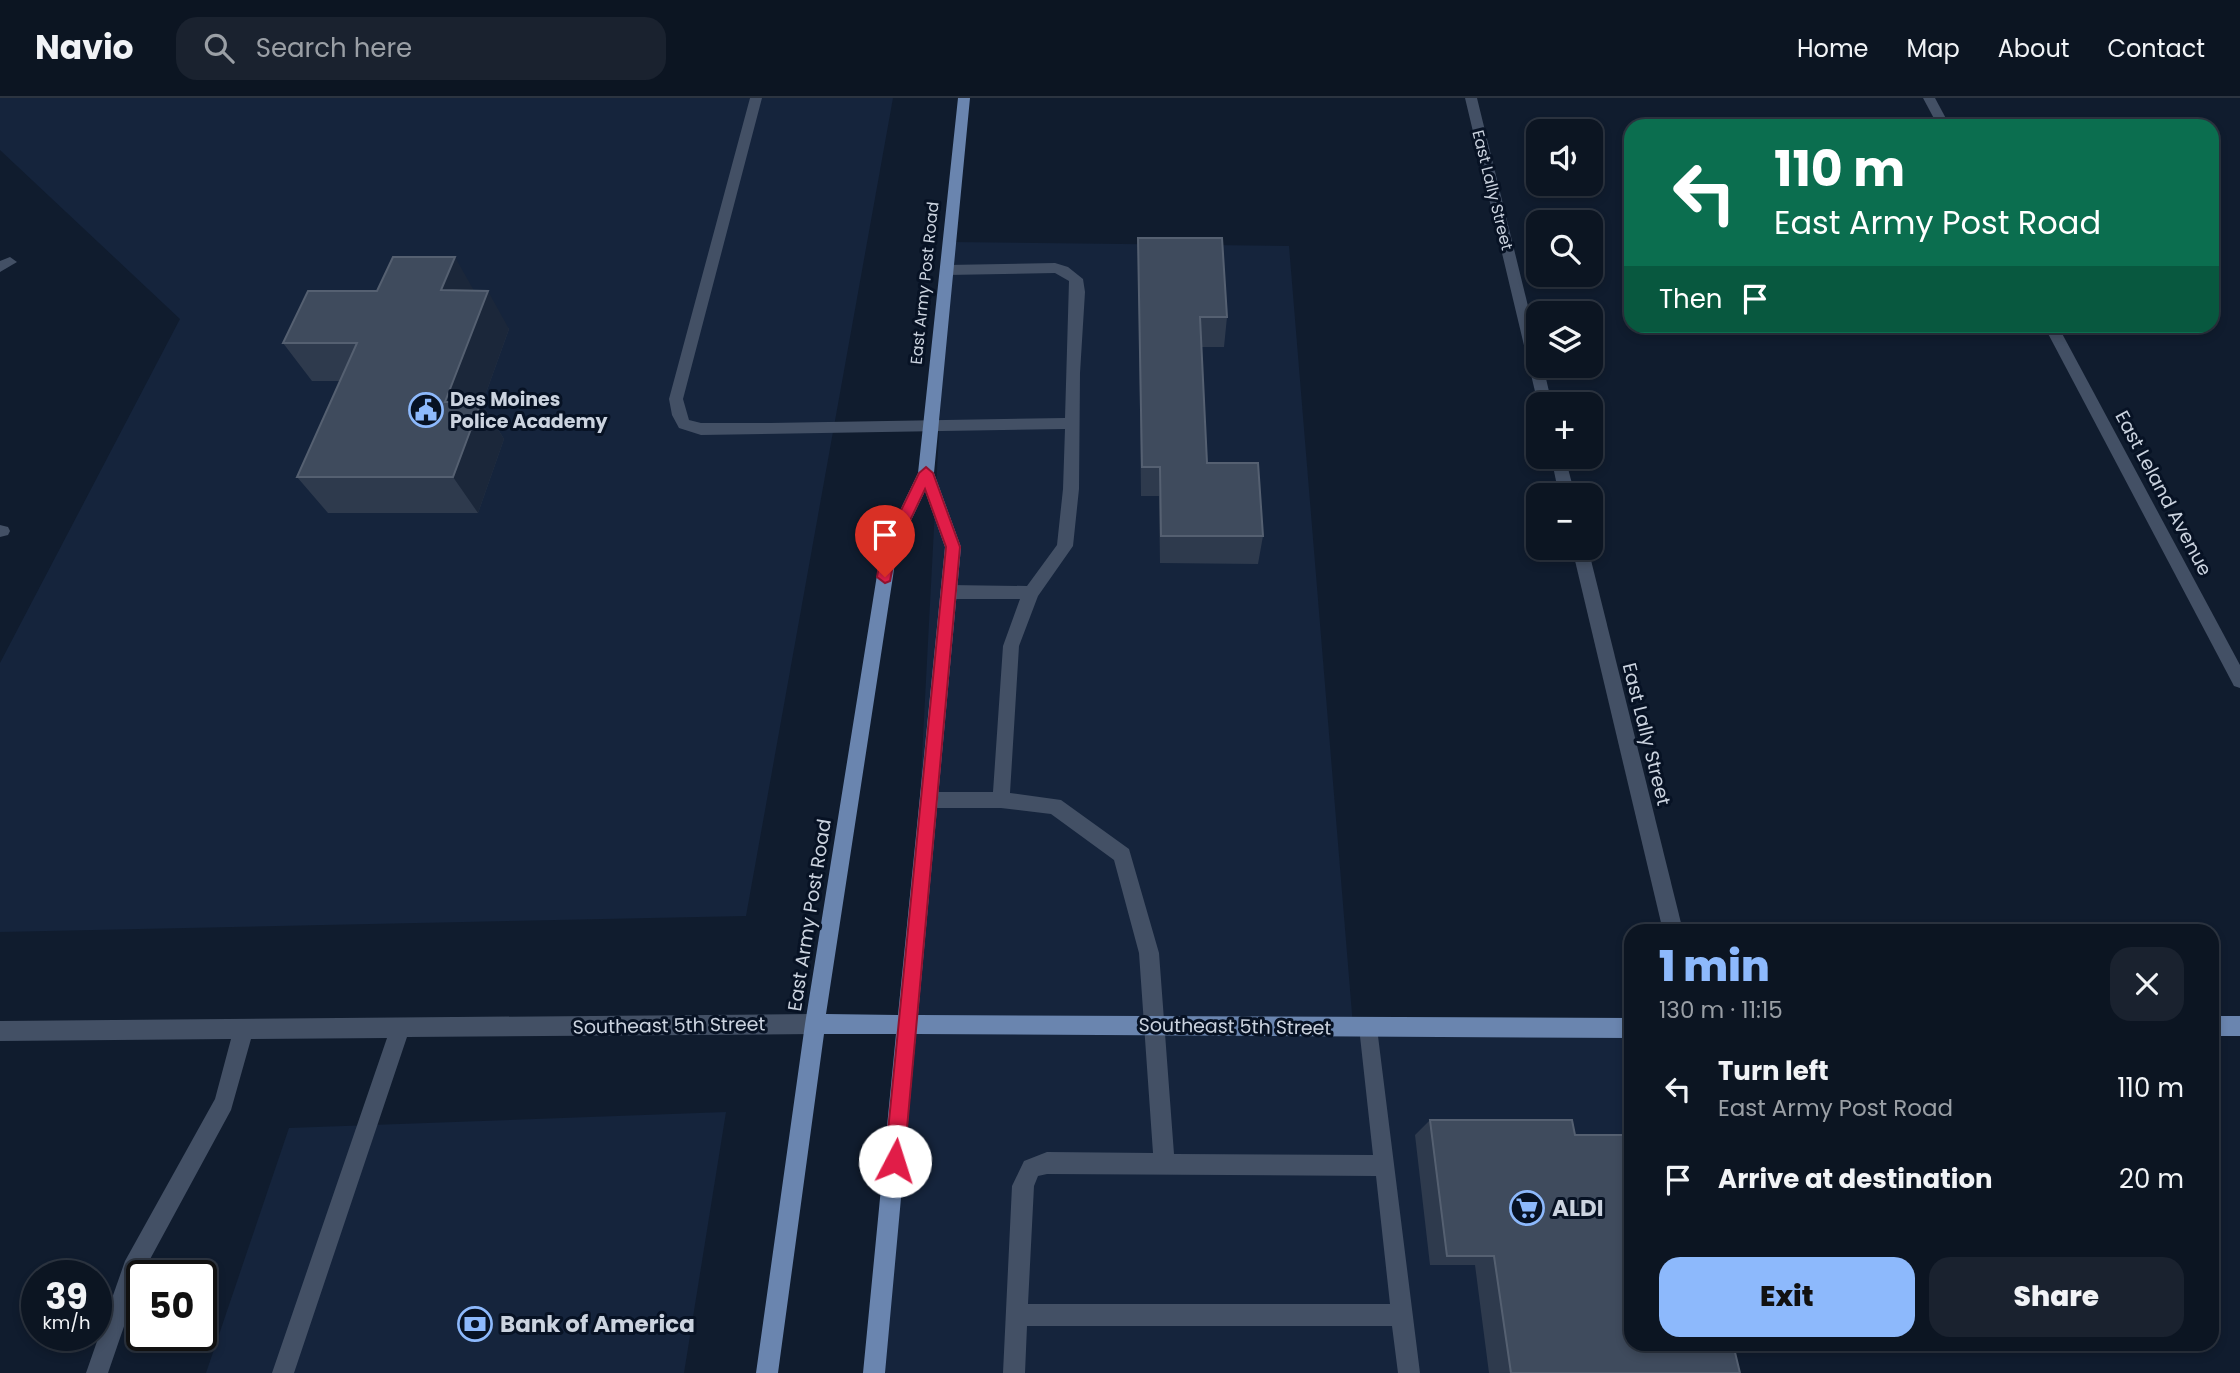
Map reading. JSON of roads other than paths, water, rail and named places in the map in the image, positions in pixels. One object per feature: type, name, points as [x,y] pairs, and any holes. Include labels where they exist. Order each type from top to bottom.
[{"type":"main road","name":"East Army Post Road","points":[[767,1373],[815,1024],[889,550],[926,473],[964,98]]},
{"type":"main road","name":"East Army Post Road","points":[[874,1373],[953,547],[926,473]]},
{"type":"main road","name":"Southeast 5th Street","points":[[815,1024],[1624,1028]]},
{"type":"main road","points":[[2219,1026],[2240,1026]]},
{"type":"street","points":[[756,98],[676,399],[678,415],[684,424],[701,429],[1072,423]]},
{"type":"street","name":"East Lally Street","points":[[1471,98],[1542,392]]},
{"type":"street","points":[[1929,98],[1940,119]]},
{"type":"street","points":[[947,270],[1055,268],[1076,279],[1078,292],[1071,489],[1065,546],[1031,593],[1011,646],[1001,800]]},
{"type":"street","name":"East Leland Avenue","points":[[2055,333],[2240,681]]},
{"type":"street","name":"East Lally Street","points":[[1583,560],[1671,924]]},
{"type":"street","points":[[949,592],[1031,593]]},
{"type":"street","points":[[929,800],[1001,800],[1055,806],[1122,855],[1149,953],[1164,1164]]},
{"type":"street","name":"Southeast 5th Street","points":[[0,1031],[815,1024]]},
{"type":"street","points":[[283,1373],[401,1027]]},
{"type":"street","points":[[1369,1027],[1409,1373]]},
{"type":"street","points":[[97,1373],[133,1269],[224,1103],[244,1028]]},
{"type":"street","points":[[1014,1373],[1023,1186],[1031,1168],[1046,1163],[1385,1166]]},
{"type":"street","points":[[1017,1314],[1402,1314]]},
{"type":"place","name":"Des Moines Police Academy","points":[[426,410]]},
{"type":"place","name":"ALDI","points":[[1527,1208]]},
{"type":"place","name":"Bank of America","points":[[475,1324]]}]
